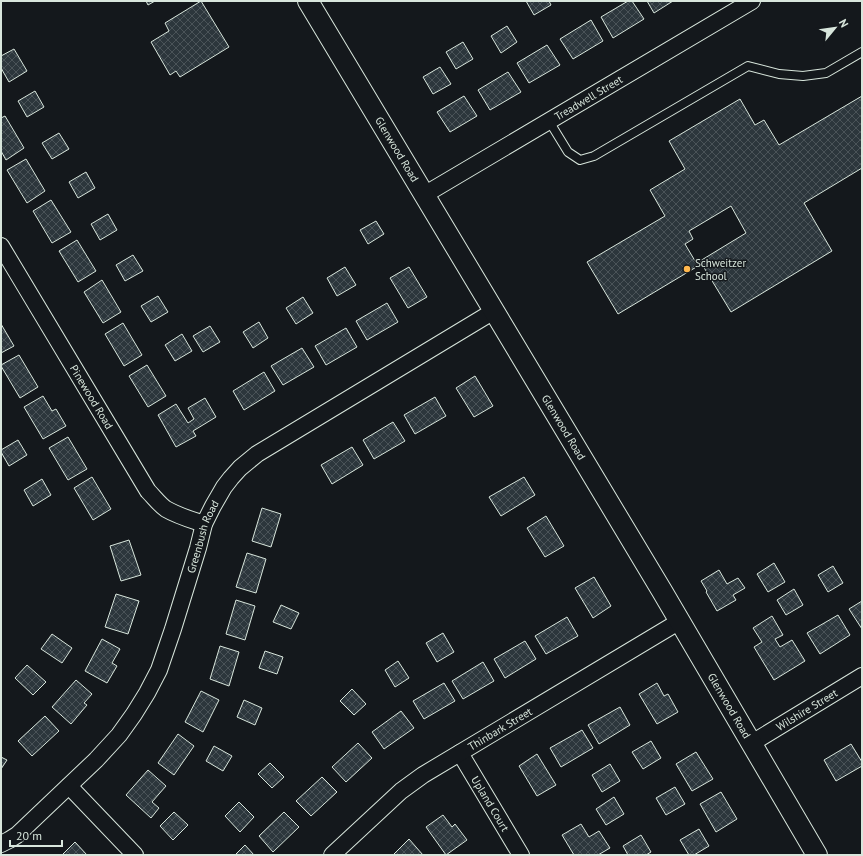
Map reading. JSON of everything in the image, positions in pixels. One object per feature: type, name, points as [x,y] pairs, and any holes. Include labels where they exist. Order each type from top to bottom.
[{"type":"street","name":"Glenwood Road","points":[[308,1],[680,621],[817,855]]},
{"type":"street","name":"Treadwell Street","points":[[424,195],[752,1]]},
{"type":"street","name":"Pinewood Road","points":[[1,246],[148,491],[166,509],[187,519],[204,524]]},
{"type":"street","name":"Greenbush Road","points":[[1,844],[10,840],[16,835],[96,760],[119,735],[134,714],[159,670],[198,548],[204,524],[224,487],[240,468],[257,454],[494,311]]},
{"type":"street","name":"Thinbark Street","points":[[332,855],[401,791],[433,768],[680,621]]},
{"type":"street","name":"Wilshire Street","points":[[752,743],[862,676]]},
{"type":"street","name":"Upland Court","points":[[460,753],[521,855]]},
{"type":"street","points":[[69,786],[134,855]]},
{"type":"lane","points":[[549,122],[568,152],[580,160],[594,156],[748,66],[779,74],[803,76],[826,73],[862,52]]},
{"type":"building","points":[[146,1],[155,1],[148,5]]},
{"type":"building","points":[[201,1],[229,47],[180,77],[176,71],[170,75],[151,42],[169,31],[165,23]]},
{"type":"building","points":[[526,1],[549,1],[551,5],[534,15]]},
{"type":"building","points":[[628,1],[632,1],[644,19],[613,38],[601,17]]},
{"type":"building","points":[[647,1],[673,1],[654,13]]},
{"type":"building","points":[[591,20],[603,41],[573,59],[560,39]]},
{"type":"building","points":[[507,26],[517,42],[501,53],[491,36]]},
{"type":"building","points":[[463,42],[473,59],[456,69],[446,52]]},
{"type":"building","points":[[547,45],[560,65],[529,83],[517,63]]},
{"type":"building","points":[[14,49],[27,71],[9,82],[1,68],[1,56]]},
{"type":"building","points":[[440,67],[451,84],[433,94],[423,77]]},
{"type":"building","points":[[508,72],[521,92],[490,110],[478,90]]},
{"type":"building","points":[[35,91],[44,107],[27,117],[18,101]]},
{"type":"building","points":[[464,96],[477,116],[450,132],[437,112]]},
{"type":"building","points":[[862,96],[862,168],[804,203],[832,251],[731,312],[700,261],[746,233],[731,206],[689,231],[693,239],[685,244],[698,266],[618,314],[587,262],[665,216],[650,190],[685,169],[669,141],[740,99],[755,125],[764,120],[779,145]]},
{"type":"building","points":[[5,116],[24,148],[6,160],[1,151],[1,118]]},
{"type":"building","points":[[59,133],[69,149],[52,159],[42,143]]},
{"type":"building","points":[[26,159],[45,191],[27,203],[7,170]]},
{"type":"building","points":[[86,172],[95,188],[78,198],[69,182]]},
{"type":"building","points":[[51,200],[71,232],[52,243],[33,211]]},
{"type":"building","points":[[108,214],[117,230],[100,240],[91,224]]},
{"type":"building","points":[[376,221],[384,234],[368,244],[360,230]]},
{"type":"building","points":[[77,240],[96,271],[78,282],[59,251]]},
{"type":"building","points":[[133,255],[143,271],[125,281],[116,265]]},
{"type":"building","points":[[345,267],[356,285],[337,296],[327,278]]},
{"type":"building","points":[[409,267],[427,297],[408,308],[390,278]]},
{"type":"building","points":[[102,280],[121,312],[103,323],[84,292]]},
{"type":"building","points":[[158,296],[168,312],[151,322],[141,306]]},
{"type":"building","points":[[303,297],[313,313],[296,324],[286,308]]},
{"type":"building","points":[[387,303],[398,322],[367,340],[356,321]]},
{"type":"building","points":[[259,322],[268,338],[253,348],[243,332]]},
{"type":"building","points":[[123,323],[142,355],[124,366],[105,334]]},
{"type":"building","points":[[1,324],[14,346],[1,353]]},
{"type":"building","points":[[210,326],[220,342],[203,352],[193,336]]},
{"type":"building","points":[[346,328],[357,347],[326,365],[315,346]]},
{"type":"building","points":[[182,334],[192,351],[175,361],[165,345]]},
{"type":"building","points":[[302,348],[314,367],[283,385],[271,366]]},
{"type":"building","points":[[19,355],[38,387],[20,398],[1,366]]},
{"type":"building","points":[[147,365],[166,396],[148,407],[129,376]]},
{"type":"building","points":[[264,372],[275,391],[244,410],[233,391]]},
{"type":"building","points":[[475,376],[493,406],[474,417],[456,388]]},
{"type":"building","points":[[43,396],[52,411],[56,409],[66,426],[43,439],[24,407]]},
{"type":"building","points":[[435,397],[446,416],[415,434],[404,415]]},
{"type":"building","points":[[205,398],[216,417],[193,431],[196,436],[176,447],[158,415],[176,404],[188,423],[194,419],[188,408]]},
{"type":"building","points":[[393,422],[405,441],[374,459],[363,440]]},
{"type":"building","points":[[68,437],[87,469],[68,480],[49,448]]},
{"type":"building","points":[[18,440],[27,455],[9,466],[1,450]]},
{"type":"building","points":[[352,447],[363,465],[332,484],[321,465]]},
{"type":"building","points":[[92,477],[111,509],[93,520],[74,488]]},
{"type":"building","points":[[524,477],[535,495],[501,516],[489,497]]},
{"type":"building","points":[[42,479],[51,495],[33,506],[24,490]]},
{"type":"building","points":[[262,508],[281,514],[271,547],[252,541]]},
{"type":"building","points":[[546,516],[564,546],[545,557],[527,528]]},
{"type":"building","points":[[129,540],[141,575],[121,581],[110,546]]},
{"type":"building","points":[[247,553],[266,559],[256,593],[236,587]]},
{"type":"building","points":[[774,563],[785,582],[768,592],[757,574]]},
{"type":"building","points":[[833,566],[843,583],[828,592],[818,575]]},
{"type":"building","points":[[719,570],[727,584],[738,578],[745,588],[733,595],[736,600],[717,611],[701,581]]},
{"type":"building","points":[[594,577],[611,606],[593,618],[575,588]]},
{"type":"building","points":[[794,589],[803,605],[786,615],[777,600]]},
{"type":"building","points":[[116,594],[139,601],[128,634],[105,627]]},
{"type":"building","points":[[236,600],[255,606],[245,640],[226,634]]},
{"type":"building","points":[[862,601],[862,629],[849,609]]},
{"type":"building","points":[[281,605],[299,613],[291,629],[273,622]]},
{"type":"building","points":[[838,615],[850,635],[820,654],[807,633]]},
{"type":"building","points":[[772,616],[783,635],[775,639],[780,647],[792,640],[805,661],[774,680],[754,647],[762,642],[753,628]]},
{"type":"building","points":[[567,617],[578,636],[546,654],[535,636]]},
{"type":"building","points":[[443,633],[454,652],[437,662],[426,643]]},
{"type":"building","points":[[52,634],[72,648],[62,663],[41,649]]},
{"type":"building","points":[[102,639],[120,649],[112,663],[117,666],[107,683],[85,671]]},
{"type":"building","points":[[525,641],[536,659],[505,678],[494,659]]},
{"type":"building","points":[[220,646],[239,652],[229,686],[210,679]]},
{"type":"building","points":[[265,651],[283,657],[277,674],[259,668]]},
{"type":"building","points":[[398,661],[409,678],[395,687],[385,670]]},
{"type":"building","points":[[483,662],[494,681],[463,699],[452,681]]},
{"type":"building","points":[[27,665],[46,682],[33,695],[15,678]]},
{"type":"building","points":[[76,680],[92,694],[84,703],[87,705],[71,724],[52,707]]},
{"type":"building","points":[[444,683],[455,701],[424,719],[413,701]]},
{"type":"building","points":[[657,683],[664,696],[668,694],[678,712],[657,724],[639,694]]},
{"type":"building","points":[[352,689],[366,704],[354,715],[340,701]]},
{"type":"building","points":[[201,691],[219,700],[203,732],[185,722]]},
{"type":"building","points":[[244,700],[262,708],[255,725],[237,717]]},
{"type":"building","points":[[620,707],[630,725],[599,744],[588,725]]},
{"type":"building","points":[[401,711],[414,728],[384,749],[372,732]]},
{"type":"building","points":[[45,716],[59,731],[32,756],[18,741]]},
{"type":"building","points":[[582,730],[593,748],[561,767],[550,748]]},
{"type":"building","points":[[178,734],[194,746],[174,775],[158,763]]},
{"type":"building","points":[[651,741],[661,758],[643,769],[632,752]]},
{"type":"building","points":[[358,743],[372,758],[346,782],[332,767]]},
{"type":"building","points":[[851,744],[862,762],[862,766],[836,781],[824,760]]},
{"type":"building","points":[[214,746],[232,756],[223,771],[206,761]]},
{"type":"building","points":[[696,752],[713,779],[692,791],[676,764]]},
{"type":"building","points":[[537,754],[556,785],[537,796],[519,766]]},
{"type":"building","points":[[1,757],[7,760],[1,769]]},
{"type":"building","points":[[270,763],[284,777],[272,788],[258,774]]},
{"type":"building","points":[[610,764],[620,781],[602,792],[592,775]]},
{"type":"building","points":[[148,770],[166,786],[152,802],[159,808],[151,818],[126,795]]},
{"type":"building","points":[[322,777],[337,792],[311,816],[296,801]]},
{"type":"building","points":[[675,787],[685,804],[666,815],[656,798]]},
{"type":"building","points":[[721,792],[737,819],[716,832],[700,804]]},
{"type":"building","points":[[614,797],[624,814],[606,825],[596,809]]},
{"type":"building","points":[[239,802],[254,817],[240,832],[225,816]]},
{"type":"building","points":[[174,812],[188,825],[173,840],[160,826]]},
{"type":"building","points":[[284,812],[299,827],[273,852],[259,836]]},
{"type":"building","points":[[443,815],[452,827],[455,824],[467,840],[446,855],[426,827]]},
{"type":"building","points":[[581,824],[589,837],[599,831],[610,848],[598,855],[574,855],[562,835]]},
{"type":"building","points":[[699,829],[709,846],[694,855],[689,855],[680,840]]},
{"type":"building","points":[[641,835],[651,852],[646,855],[628,855],[623,846]]},
{"type":"building","points":[[409,839],[423,855],[393,855]]},
{"type":"building","points":[[75,842],[87,855],[62,855]]},
{"type":"building","points":[[245,845],[254,855],[235,855]]},
{"type":"place","name":"Schweitzer School","points":[[687,269]]}]
